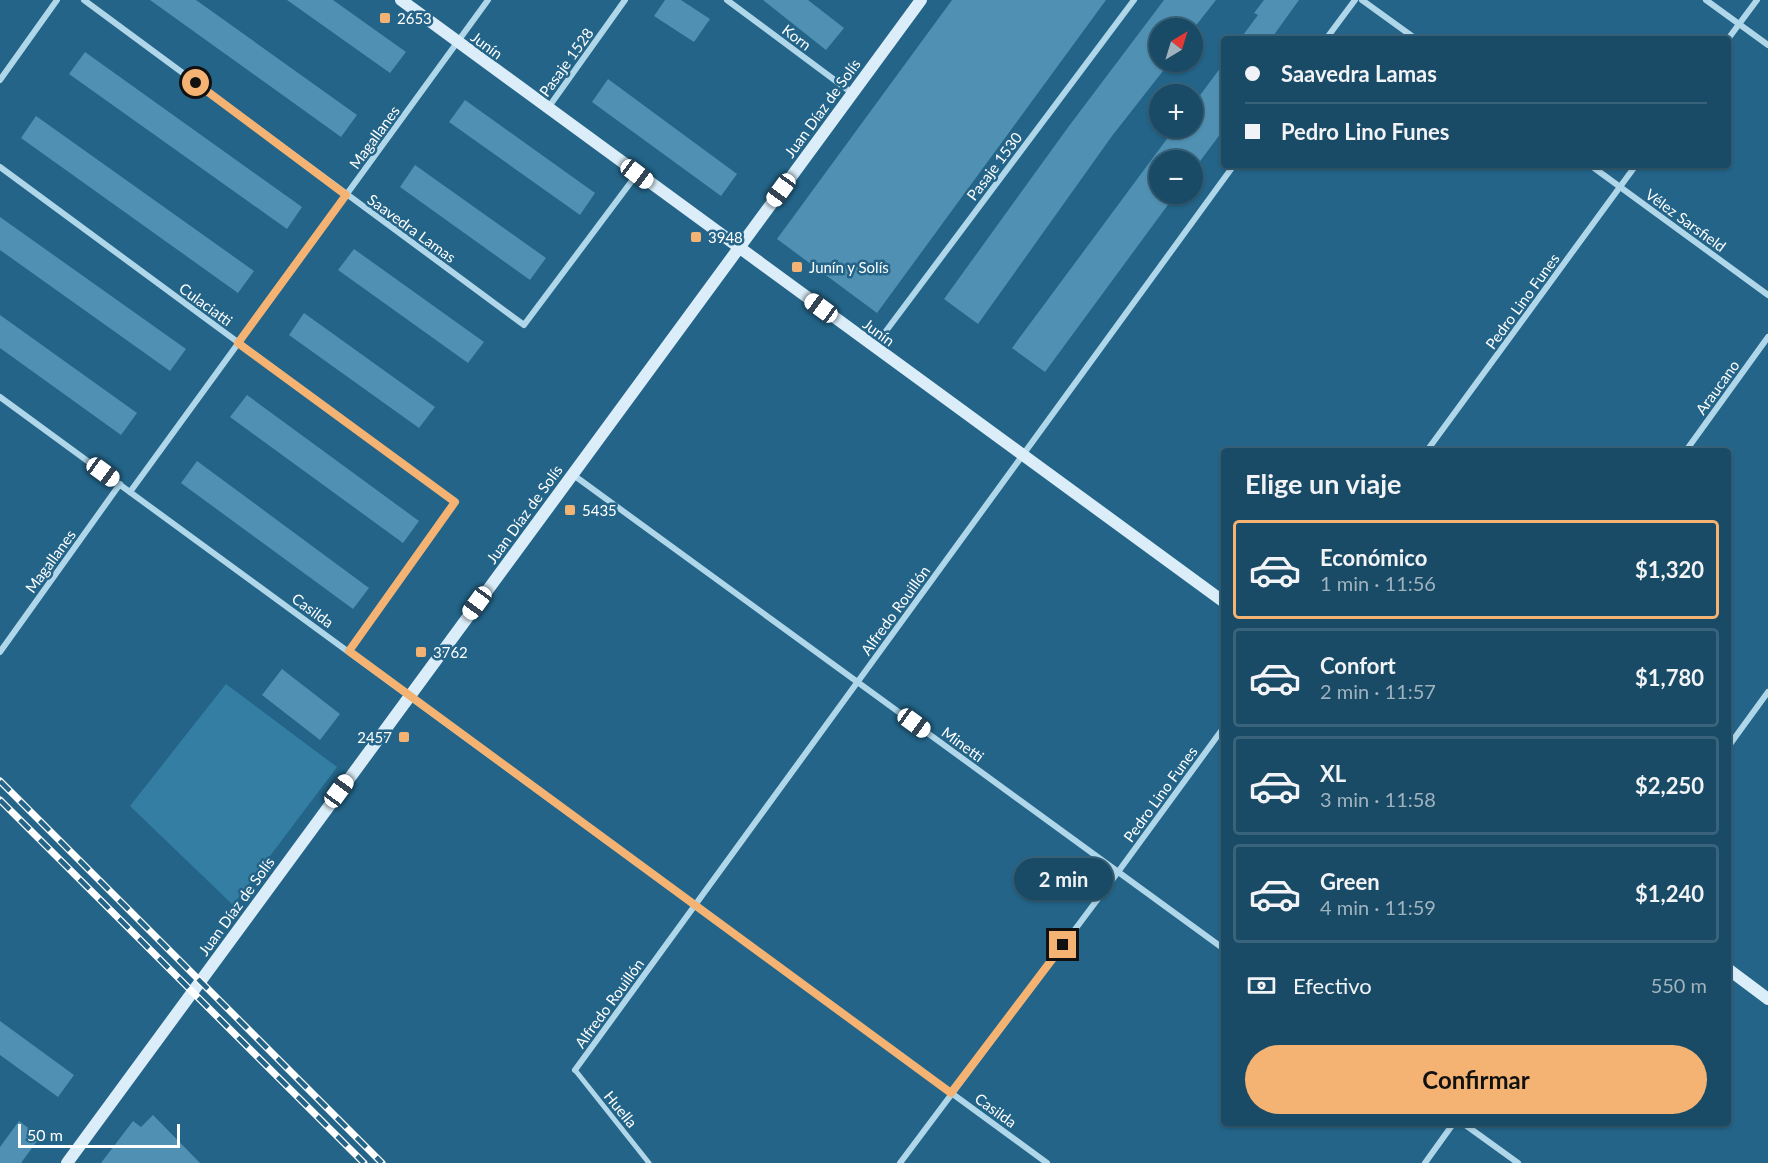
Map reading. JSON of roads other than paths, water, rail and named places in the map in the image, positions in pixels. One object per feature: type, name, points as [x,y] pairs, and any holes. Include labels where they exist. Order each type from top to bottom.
[{"type":"main road","name":"Junín","points":[[401,0],[1221,600]]},
{"type":"main road","name":"Juan Díaz de Solís","points":[[67,1163],[921,0]]},
{"type":"main road","points":[[1731,971],[1768,999]]},
{"type":"street","points":[[0,80],[57,0]]},
{"type":"street","name":"Saavedra Lamas","points":[[84,0],[524,325],[637,174]]},
{"type":"street","name":"Magallanes","points":[[130,492],[489,0]]},
{"type":"street","name":"Pasaje 1528","points":[[548,108],[625,0]]},
{"type":"street","name":"Korn","points":[[727,0],[852,93]]},
{"type":"street","name":"Pasaje 1530","points":[[874,347],[1134,0]]},
{"type":"street","points":[[1328,36],[1355,0]]},
{"type":"street","points":[[1362,0],[1412,36]]},
{"type":"street","points":[[1706,0],[1768,45]]},
{"type":"street","points":[[1730,36],[1757,0]]},
{"type":"street","name":"Culaciatti","points":[[0,167],[455,502],[349,651]]},
{"type":"street","name":"Alfredo Rouillón","points":[[575,1070],[1232,168]]},
{"type":"street","name":"Vélez Sarsfield","points":[[1594,168],[1768,295]]},
{"type":"street","name":"Pedro Lino Funes","points":[[1429,448],[1634,168]]},
{"type":"street","name":"Araucano","points":[[1688,448],[1768,337]]},
{"type":"street","name":"Casilda","points":[[0,397],[1047,1163]]},
{"type":"street","name":"Minetti","points":[[572,474],[1221,947]]},
{"type":"street","name":"Magallanes","points":[[0,652],[120,484]]},
{"type":"street","points":[[1731,743],[1768,692]]},
{"type":"street","name":"Pedro Lino Funes","points":[[900,1163],[1221,731]]},
{"type":"street","name":"Huella","points":[[575,1070],[649,1163]]},
{"type":"street","points":[[1425,1163],[1452,1126]]},
{"type":"street","points":[[1467,1126],[1518,1163]]},
{"type":"railway","points":[[0,781],[382,1163]]},
{"type":"railway","points":[[0,800],[364,1163]]},
{"type":"place","name":"2653","points":[[385,18]]},
{"type":"place","name":"3948","points":[[696,237]]},
{"type":"place","name":"Junín y Solís","points":[[797,267]]},
{"type":"place","name":"5435","points":[[570,510]]},
{"type":"place","name":"3762","points":[[421,652]]},
{"type":"place","name":"2457","points":[[404,737]]}]
